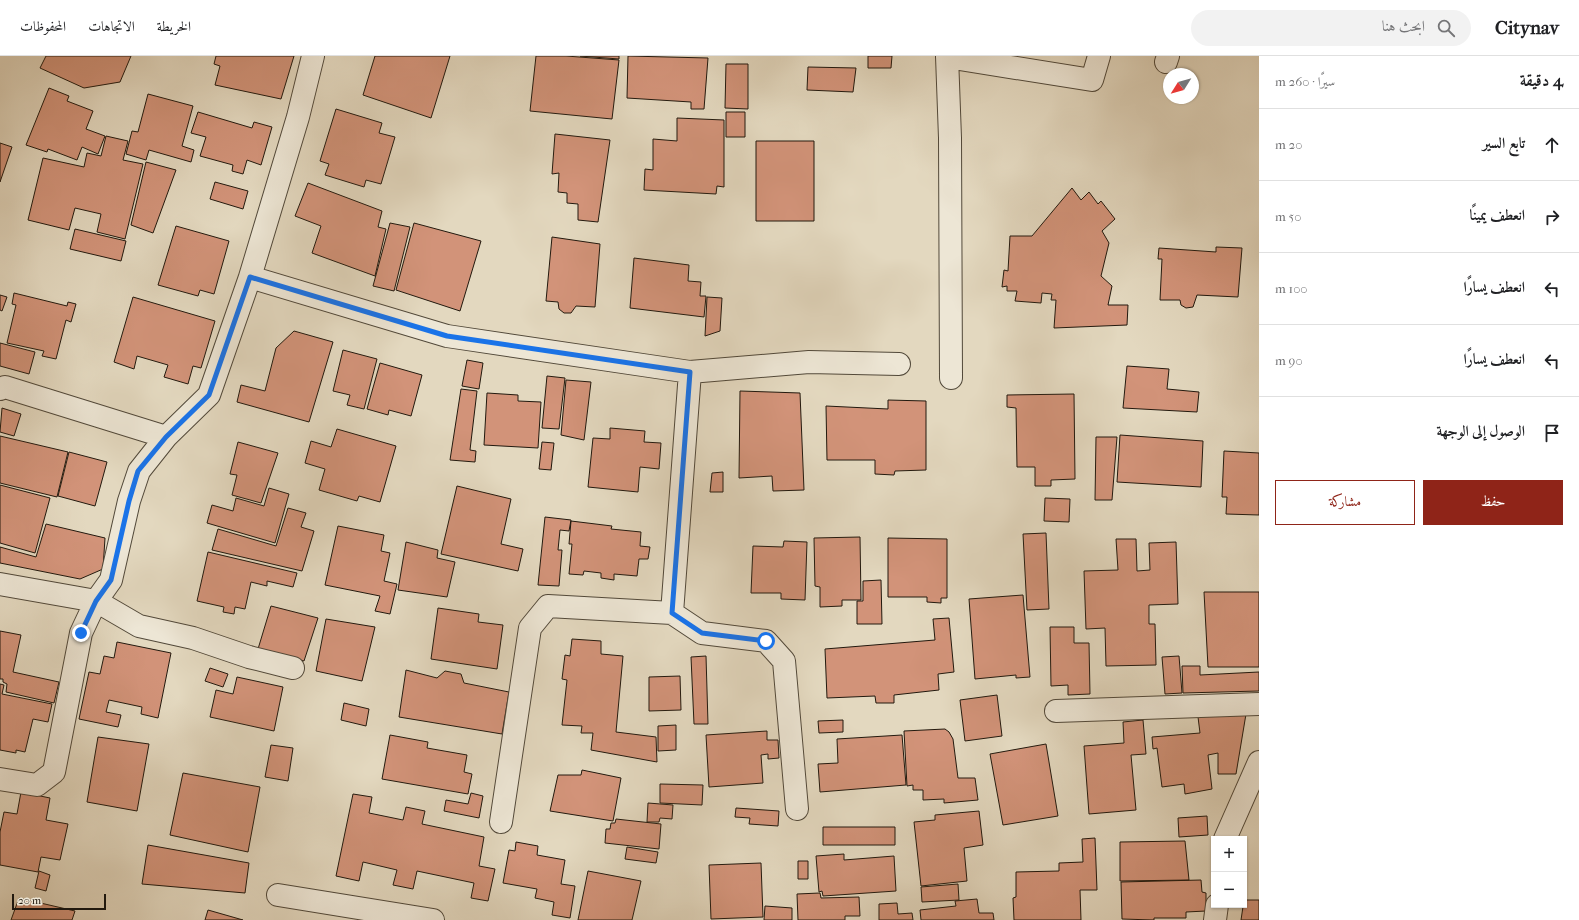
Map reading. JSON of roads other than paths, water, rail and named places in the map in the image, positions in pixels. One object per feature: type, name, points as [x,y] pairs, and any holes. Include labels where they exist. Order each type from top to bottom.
[{"type":"street","points":[[0,779],[37,785],[54,772],[81,633],[96,601],[111,580],[129,501],[138,471],[166,437],[209,395],[250,277],[298,117],[313,56]]},
{"type":"street","points":[[951,378],[950,138],[947,57],[1092,80],[1099,56]]},
{"type":"street","points":[[250,277],[447,336],[690,372],[809,362],[899,364]]},
{"type":"street","points":[[672,613],[690,372]]},
{"type":"street","points":[[0,389],[5,388],[166,437]]},
{"type":"street","points":[[0,584],[96,601],[139,626],[193,638],[249,657],[293,668]]},
{"type":"street","points":[[501,822],[530,628],[548,606],[672,613],[702,633],[766,641],[784,662],[797,809]]},
{"type":"street","points":[[1056,711],[1259,704]]},
{"type":"street","points":[[1226,836],[1259,762]]},
{"type":"street","points":[[278,895],[433,920]]},
{"type":"street","points":[[1215,920],[1217,908]]}]
